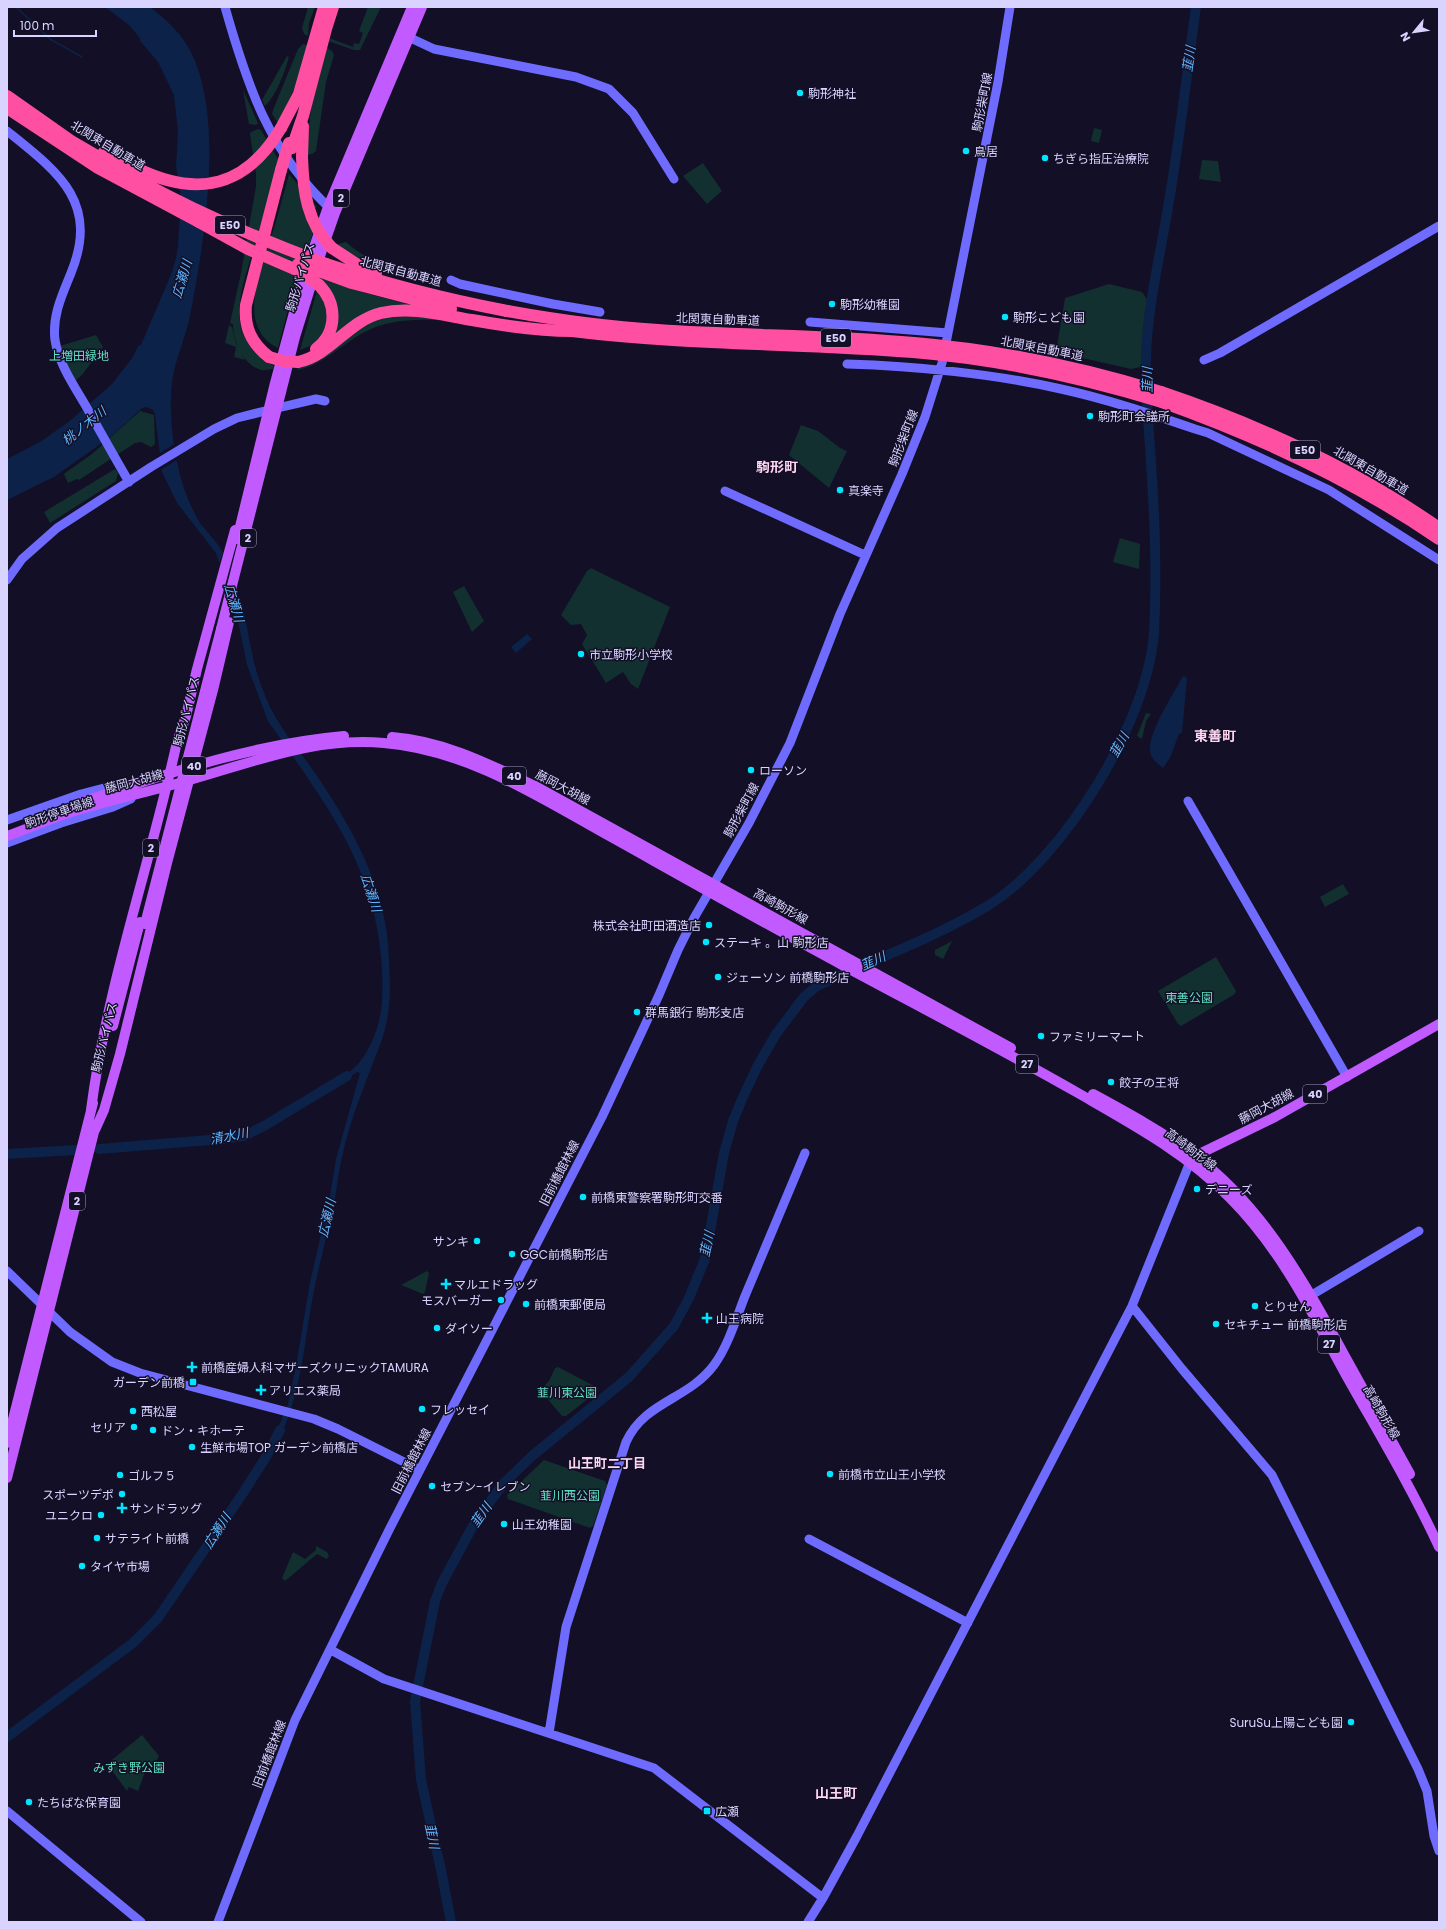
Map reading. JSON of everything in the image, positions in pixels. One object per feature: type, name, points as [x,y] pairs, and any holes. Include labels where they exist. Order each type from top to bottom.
[{"type":"highway","points":[[324,7],[299,94],[290,145],[254,290],[251,309],[254,331],[260,342],[271,354],[298,359],[315,356],[354,325],[378,314],[442,303]]},
{"type":"highway","points":[[290,145],[303,116],[333,7]]},
{"type":"highway","points":[[138,180],[159,178],[182,184],[203,185],[221,182],[235,176],[252,165],[267,148],[281,128],[299,94]]},
{"type":"highway","name":"北関東自動車道","points":[[7,95],[71,140],[138,180],[168,196],[324,268],[352,283],[442,303],[543,331],[572,331],[657,340],[864,348],[952,356],[1053,373],[1162,397],[1247,424],[1323,458],[1399,502],[1439,528]]},
{"type":"highway","name":"北関東自動車道","points":[[7,108],[66,148],[138,180],[199,222],[284,258],[324,268]]},
{"type":"highway","points":[[303,116],[302,157],[304,190],[311,216],[322,237],[332,248],[355,263],[442,303]]},
{"type":"highway","points":[[199,222],[248,249],[299,271],[319,285],[327,295],[332,307],[331,328],[320,346],[298,359]]},
{"type":"highway","name":"北関東自動車道","points":[[442,303],[507,311],[581,323],[658,330],[863,339],[960,348],[1056,364],[1114,378],[1244,432],[1312,463],[1380,501],[1439,539]]},
{"type":"main road","name":"駒形バイパス","points":[[405,36],[412,7]]},
{"type":"main road","name":"駒形バイパス","points":[[234,562],[254,501],[303,279],[405,36],[422,7]]},
{"type":"main road","name":"駒形バイパス","points":[[234,562],[243,510],[274,409]]},
{"type":"main road","name":"2","points":[[91,1110],[95,1078],[111,1003],[177,742],[186,716],[197,669],[234,562]]},
{"type":"main road","name":"2","points":[[95,1130],[104,1110],[120,1054],[149,935],[194,766],[229,620],[234,562]]},
{"type":"main road","name":"駒形バイパス","points":[[7,1478],[91,1110],[142,923],[217,629],[223,594]]},
{"type":"main road","name":"藤岡大胡線","points":[[9,830],[84,808],[190,780],[296,745],[356,742],[384,743],[432,751],[467,762],[535,795],[712,888]]},
{"type":"main road","points":[[198,747],[203,757],[209,761]]},
{"type":"main road","name":"藤岡大胡線","points":[[9,830],[61,809],[209,761],[255,749],[284,748]]},
{"type":"main road","name":"高崎駒形線","points":[[712,888],[856,963],[1136,1118],[1230,1187],[1274,1238],[1402,1460],[1439,1531]]},
{"type":"main road","name":"高崎駒形線","points":[[712,888],[846,968],[1065,1086],[1192,1159]]},
{"type":"main road","name":"駒形バイパス","points":[[7,1443],[95,1130],[142,923]]},
{"type":"main road","name":"藤岡大胡線","points":[[1192,1159],[1347,1077],[1439,1024]]},
{"type":"main road","name":"高崎駒形線","points":[[1308,1296],[1411,1490],[1439,1547]]},
{"type":"street","points":[[225,7],[244,74],[254,101],[270,132],[300,174],[332,210]]},
{"type":"street","name":"駒形柴町線","points":[[712,888],[749,824],[790,743],[840,614],[925,417],[938,371],[942,363],[998,82],[1010,7]]},
{"type":"street","points":[[405,36],[434,49],[576,77],[609,89],[633,113],[674,179]]},
{"type":"street","points":[[7,131],[50,167],[64,183],[74,200],[79,214],[81,230],[79,247],[75,264],[59,303],[55,328],[56,340],[60,358],[129,482]]},
{"type":"street","points":[[1204,360],[1220,353],[1439,226]]},
{"type":"street","points":[[451,280],[460,284],[553,304],[600,312]]},
{"type":"street","points":[[810,322],[948,333]]},
{"type":"street","points":[[847,364],[938,371],[1045,386],[1077,393],[1140,411],[1208,433],[1329,490],[1439,560]]},
{"type":"street","points":[[7,580],[22,559],[47,536],[151,467],[214,429],[237,418],[316,399],[325,401]]},
{"type":"street","points":[[725,491],[865,555]]},
{"type":"street","name":"駒形停車場線","points":[[7,843],[61,823],[114,807],[141,794]]},
{"type":"street","points":[[1188,801],[1347,1077]]},
{"type":"street","name":"旧前橋館林線","points":[[218,1922],[287,1738],[420,1470],[602,1117],[659,995],[678,950],[712,888]]},
{"type":"street","points":[[548,1733],[566,1627],[626,1442],[634,1428],[645,1415],[696,1384],[714,1365],[740,1310],[805,1153]]},
{"type":"street","points":[[808,1922],[823,1898],[968,1623],[1132,1306],[1192,1159]]},
{"type":"street","points":[[1308,1296],[1419,1231]]},
{"type":"street","points":[[7,1271],[80,1340],[112,1362],[140,1373],[282,1410],[338,1429],[420,1470]]},
{"type":"street","points":[[1132,1306],[1272,1475],[1316,1560],[1428,1791],[1434,1836],[1439,1851]]},
{"type":"street","points":[[809,1539],[968,1623]]},
{"type":"street","points":[[331,1650],[384,1679],[654,1768],[823,1898]]},
{"type":"street","points":[[7,1812],[141,1922]]},
{"type":"green space","points":[[308,7],[315,7],[309,23],[308,36],[304,34],[302,28]]},
{"type":"green space","points":[[368,7],[381,7],[360,50],[354,50],[328,41],[329,38],[353,47],[354,43],[359,44],[363,33],[359,31]]},
{"type":"green space","points":[[303,44],[307,45],[303,65],[296,85],[278,123],[272,114],[273,110],[298,49]]},
{"type":"green space","points":[[327,48],[332,51],[334,55],[326,82],[316,151],[312,154],[306,155],[311,108]]},
{"type":"green space","points":[[287,56],[289,57],[280,83],[273,96],[265,106],[262,100]]},
{"type":"green space","points":[[243,90],[258,123],[256,125],[249,124]]},
{"type":"green space","points":[[1094,128],[1102,130],[1099,143],[1091,141]]},
{"type":"green space","points":[[258,129],[261,130],[278,159],[267,203],[245,277],[241,298],[240,318],[241,328],[249,346],[263,359],[274,366],[273,369],[264,370],[255,367],[244,357],[237,344],[233,324],[230,323],[241,273],[256,186],[256,174],[250,134]]},
{"type":"green space","points":[[1202,160],[1218,161],[1221,182],[1199,179]]},
{"type":"green space","points":[[703,163],[722,191],[707,204],[683,176]]},
{"type":"green space","points":[[289,174],[317,207],[312,211],[318,218],[291,298],[278,348],[269,343],[260,332],[255,318],[254,301]]},
{"type":"green space","points":[[346,242],[367,257],[391,270],[442,288],[372,265],[335,245]]},
{"type":"green space","points":[[320,277],[365,293],[420,307],[399,307],[328,342],[333,331],[319,281]]},
{"type":"green space","points":[[1109,284],[1142,292],[1147,299],[1141,367],[1131,369],[1056,352],[1065,298]]},
{"type":"green space","points":[[317,291],[322,295],[329,322],[315,344],[300,350]]},
{"type":"green space","points":[[395,316],[435,317],[435,320],[396,322],[378,326],[361,334],[322,360],[306,368],[297,370],[298,367],[373,320]]},
{"type":"green space","points":[[229,325],[232,327],[236,343],[245,360],[234,357],[236,347],[225,343]]},
{"type":"green space","name":"上増田緑地","points":[[96,335],[103,347],[82,375],[75,381],[60,346]]},
{"type":"green space","points":[[140,411],[154,415],[155,444],[151,447],[141,442],[135,443],[79,480],[77,479],[68,483],[64,474],[65,473],[92,454]]},
{"type":"green space","points":[[801,425],[818,431],[840,448],[847,451],[829,488],[789,455]]},
{"type":"green space","points":[[115,469],[118,473],[116,481],[50,523],[44,512]]},
{"type":"green space","points":[[1120,538],[1140,544],[1139,569],[1113,562]]},
{"type":"green space","points":[[591,568],[670,607],[638,689],[631,684],[623,672],[606,683],[582,644],[587,635],[581,624],[571,625],[561,615],[587,571]]},
{"type":"green space","points":[[464,586],[484,621],[472,632],[453,592]]},
{"type":"green space","points":[[1146,713],[1151,714],[1146,721],[1142,739],[1137,736]]},
{"type":"green space","points":[[1343,884],[1349,894],[1325,907],[1320,897]]},
{"type":"green space","points":[[952,941],[943,959],[935,955],[935,950]]},
{"type":"green space","name":"東善公園","points":[[1216,957],[1236,991],[1235,994],[1181,1026],[1178,1024],[1158,991]]},
{"type":"green space","points":[[427,1271],[429,1273],[425,1292],[423,1294],[401,1285]]},
{"type":"green space","name":"韮川東公園","points":[[558,1367],[598,1388],[598,1391],[566,1416],[562,1416],[540,1390],[549,1381],[555,1368]]},
{"type":"green space","name":"韮川西公園","points":[[544,1460],[605,1481],[607,1485],[593,1526],[590,1528],[508,1499],[507,1495]]},
{"type":"green space","points":[[316,1546],[327,1552],[329,1556],[327,1559],[317,1554],[285,1581],[282,1578],[293,1552],[305,1559],[316,1550]]},
{"type":"green space","name":"みずき野公園","points":[[142,1735],[159,1756],[157,1760],[147,1767],[138,1791],[129,1787],[127,1791],[107,1764]]},
{"type":"water","name":"桃ノ木川","points":[[105,7],[150,7],[179,34],[187,45],[199,73],[206,105],[209,141],[209,178],[206,215],[196,286],[188,325],[175,366],[172,382],[171,413],[176,457],[182,481],[193,510],[200,523],[219,546],[229,563],[239,589],[253,658],[266,698],[281,726],[323,785],[351,831],[373,880],[382,906],[387,932],[390,990],[386,1027],[347,1136],[339,1169],[334,1204],[314,1289],[300,1372],[292,1407],[278,1442],[275,1444],[273,1440],[288,1404],[310,1282],[330,1196],[336,1159],[360,1073],[357,1072],[342,1082],[335,1083],[354,1068],[364,1056],[376,1032],[380,1015],[382,970],[378,933],[370,899],[358,867],[344,837],[309,779],[268,721],[247,665],[238,621],[216,553],[177,503],[162,472],[155,414],[153,410],[147,407],[142,408],[113,435],[54,477],[7,500],[7,459],[40,442],[71,420],[112,384],[133,357],[138,346],[141,345],[172,272],[176,258],[181,197],[176,167],[178,132],[174,95],[158,62],[141,42],[139,37],[129,25]]},
{"type":"water","points":[[527,634],[532,639],[516,653],[511,647]]},
{"type":"water","points":[[1183,676],[1187,678],[1182,733],[1179,734],[1170,758],[1163,768],[1152,756],[1150,751],[1150,743],[1157,723]]},
{"type":"pier","points":[[176,443],[179,459],[160,470],[157,455]]},
{"type":"pier","points":[[224,549],[244,598],[237,625],[218,567]]},
{"type":"waterway","points":[[16,7],[50,39],[82,57]]},
{"type":"waterway","name":"韮川","points":[[451,1922],[421,1780],[415,1701],[435,1601],[442,1583],[475,1522],[504,1483],[532,1456],[629,1377],[674,1326],[689,1298],[705,1259],[724,1153],[733,1121],[757,1067],[776,1034],[804,997],[817,986],[926,938],[968,917],[989,905],[1017,883],[1046,855],[1073,821],[1098,784],[1137,705],[1149,666],[1154,631],[1155,610],[1154,527],[1146,382],[1147,336],[1152,297],[1177,153],[1196,7]]},
{"type":"waterway","name":"清水川","points":[[99,1149],[244,1136],[264,1126],[347,1076]]},
{"type":"waterway","name":"清水川","points":[[7,1154],[75,1150]]},
{"type":"waterway","name":"広瀬川","points":[[7,1737],[133,1643],[158,1618],[243,1493],[266,1457],[280,1430]]},
{"type":"place","name":"駒形神社","points":[[800,93]]},
{"type":"place","name":"鳥居","points":[[966,151]]},
{"type":"place","name":"ちぎら指圧治療院","points":[[1045,158]]},
{"type":"place","name":"駒形幼稚園","points":[[832,304]]},
{"type":"place","name":"駒形こども園","points":[[1005,317]]},
{"type":"place","name":"駒形町会議所","points":[[1090,416]]},
{"type":"place","name":"真楽寺","points":[[840,490]]},
{"type":"place","name":"市立駒形小学校","points":[[581,654]]},
{"type":"place","name":"ローソン","points":[[751,770]]},
{"type":"place","name":"株式会社町田酒造店","points":[[709,925]]},
{"type":"place","name":"ステーキ 。山 駒形店","points":[[706,942]]},
{"type":"place","name":"ジェーソン 前橋駒形店","points":[[718,977]]},
{"type":"place","name":"群馬銀行 駒形支店","points":[[637,1012]]},
{"type":"place","name":"ファミリーマート","points":[[1041,1036]]},
{"type":"place","name":"餃子の王将","points":[[1111,1082]]},
{"type":"place","name":"デニーズ","points":[[1197,1189]]},
{"type":"place","name":"前橋東警察署駒形町交番","points":[[583,1197]]},
{"type":"place","name":"サンキ","points":[[477,1241]]},
{"type":"place","name":"GGC前橋駒形店","points":[[512,1254]]},
{"type":"place","name":"マルエドラッグ","points":[[446,1284]]},
{"type":"place","name":"モスバーガー","points":[[501,1300]]},
{"type":"place","name":"前橋東郵便局","points":[[526,1304]]},
{"type":"place","name":"とりせん","points":[[1255,1306]]},
{"type":"place","name":"山王病院","points":[[707,1318]]},
{"type":"place","name":"セキチュー 前橋駒形店","points":[[1216,1324]]},
{"type":"place","name":"ダイソー","points":[[437,1328]]},
{"type":"place","name":"前橋産婦人科マザーズクリニックTAMURA","points":[[192,1367]]},
{"type":"place","name":"ガーデン前橋","points":[[193,1382]]},
{"type":"place","name":"アリエス薬局","points":[[261,1390]]},
{"type":"place","name":"フレッセイ","points":[[422,1409]]},
{"type":"place","name":"西松屋","points":[[133,1411]]},
{"type":"place","name":"セリア","points":[[134,1427]]},
{"type":"place","name":"ドン・キホーテ","points":[[153,1430]]},
{"type":"place","name":"生鮮市場TOP ガーデン前橋店","points":[[192,1447]]},
{"type":"place","name":"前橋市立山王小学校","points":[[830,1474]]},
{"type":"place","name":"ゴルフ５","points":[[120,1475]]},
{"type":"place","name":"セブン-イレブン","points":[[432,1486]]},
{"type":"place","name":"スポーツデポ","points":[[122,1494]]},
{"type":"place","name":"サンドラッグ","points":[[122,1508]]},
{"type":"place","name":"ユニクロ","points":[[101,1515]]},
{"type":"place","name":"山王幼稚園","points":[[504,1524]]},
{"type":"place","name":"サテライト前橋","points":[[97,1538]]},
{"type":"place","name":"タイヤ市場","points":[[82,1566]]},
{"type":"place","name":"SuruSu上陽こども園","points":[[1351,1722]]},
{"type":"place","name":"たちばな保育園","points":[[29,1802]]},
{"type":"place","name":"広瀬","points":[[707,1811]]},
{"type":"district","name":"駒形町","points":[[777,467]]},
{"type":"district","name":"東善町","points":[[1215,736]]},
{"type":"district","name":"山王町二丁目","points":[[607,1463]]},
{"type":"district","name":"山王町","points":[[836,1793]]}]
